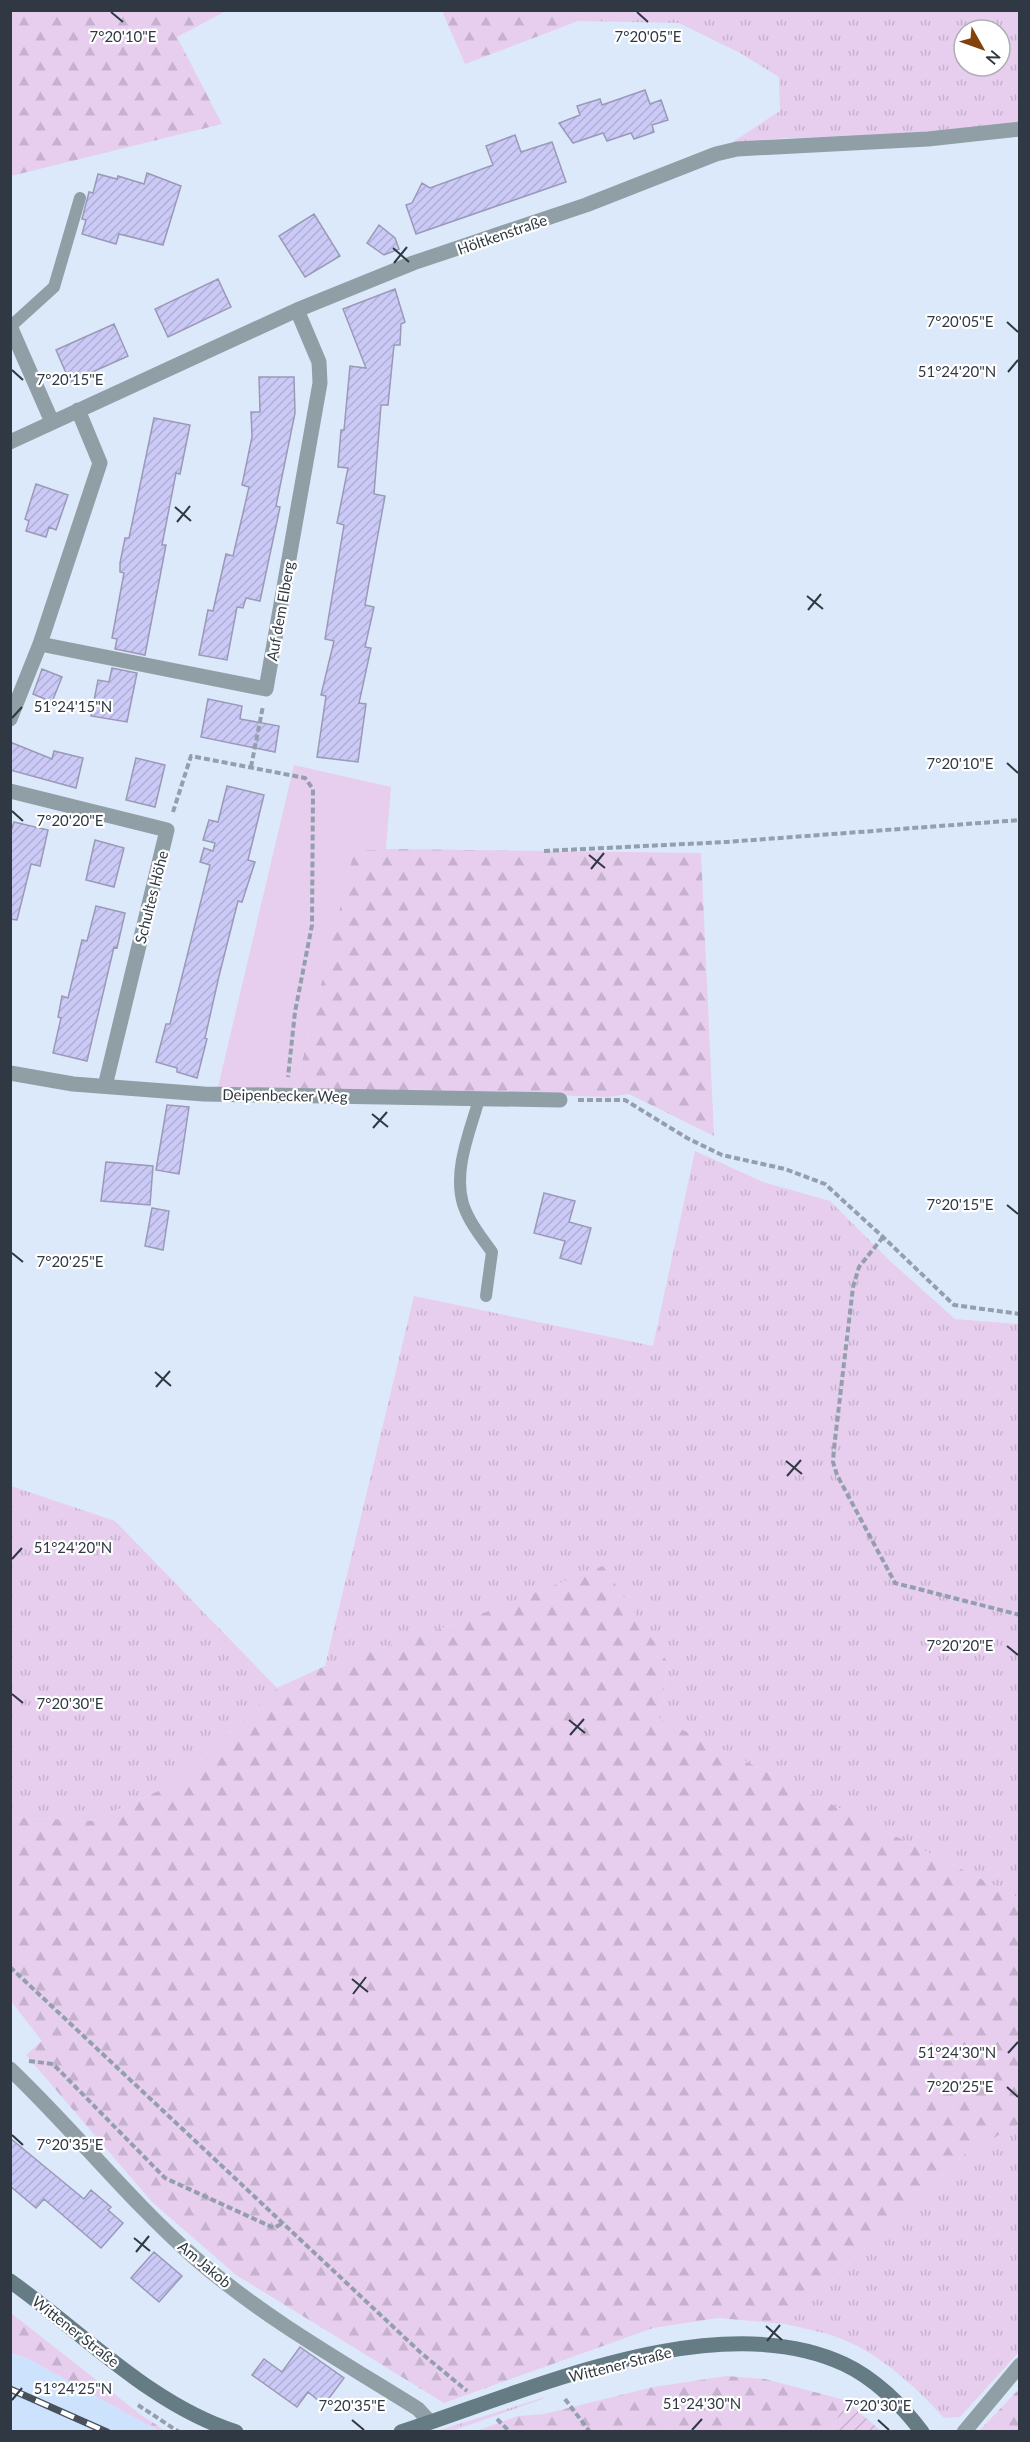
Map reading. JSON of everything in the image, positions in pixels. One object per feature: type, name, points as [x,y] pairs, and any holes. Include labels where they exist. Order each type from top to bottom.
[{"type":"main road","name":"Wittener Straße","points":[[10,2282],[50,2309],[154,2391],[199,2418],[236,2432]]},
{"type":"main road","name":"Wittener Straße","points":[[401,2432],[599,2366],[657,2352],[707,2344],[742,2343],[793,2349],[844,2364],[890,2396],[922,2432]]},
{"type":"street","name":"Höltkenstraße","points":[[10,442],[297,310],[413,263],[586,205],[716,154],[737,149],[928,139],[1020,129]]},
{"type":"street","name":"Auf dem Elberg","points":[[266,689],[320,382],[318,362],[297,310]]},
{"type":"street","points":[[11,326],[52,422]]},
{"type":"street","points":[[10,719],[40,644],[100,463],[78,410]]},
{"type":"street","points":[[40,644],[266,689]]},
{"type":"street","name":"Schultes Höhe","points":[[10,791],[167,830],[105,1086]]},
{"type":"street","name":"Deipenbecker Weg","points":[[10,1073],[74,1084],[182,1093],[560,1100]]},
{"type":"street","name":"Am Jakob","points":[[15,2066],[144,2210],[196,2258],[269,2317],[418,2409],[430,2422]]},
{"type":"street","points":[[964,2432],[1020,2365]]},
{"type":"lane","points":[[11,326],[54,286],[80,198]]},
{"type":"lane","points":[[479,1099],[460,1173],[460,1188],[464,1205],[474,1227],[492,1252],[486,1296]]},
{"type":"path","points":[[251,767],[266,689]]},
{"type":"path","points":[[167,830],[190,756],[305,778],[313,789],[312,925],[295,1012],[286,1095]]},
{"type":"path","points":[[544,851],[726,842],[1020,820]]},
{"type":"path","points":[[560,1100],[625,1100],[687,1138],[722,1155],[785,1169],[825,1184],[954,1305],[1020,1314]]},
{"type":"path","points":[[883,1236],[859,1268],[853,1287],[834,1448],[833,1462],[837,1475],[895,1582],[1020,1615]]},
{"type":"path","points":[[10,1967],[420,2352],[468,2393]]},
{"type":"path","points":[[15,2066],[29,2060],[53,2064],[165,2178],[274,2228],[283,2223]]},
{"type":"path","name":"Wittener Straße","points":[[565,2399],[590,2432]]},
{"type":"path","points":[[500,2422],[510,2432]]},
{"type":"shaded area","points":[[10,2353],[27,2358],[159,2431],[11,2431]]},
{"type":"green space","points":[[10,11],[226,11],[177,37],[222,124],[11,176]]},
{"type":"green space","points":[[442,11],[577,11],[578,21],[465,64]]},
{"type":"green space","points":[[577,11],[1019,11],[1019,124],[909,136],[786,138],[731,143],[780,111],[779,77],[740,53],[679,23],[578,21]]},
{"type":"green space","points":[[294,765],[391,787],[386,849],[354,851],[295,1090],[218,1087]]},
{"type":"green space","points":[[354,850],[701,853],[714,1136],[629,1094],[608,1097],[429,1091],[295,1090]]},
{"type":"green space","points":[[695,1151],[763,1182],[830,1201],[890,1261],[955,1319],[1019,1324],[1019,1898],[659,1718],[668,1663],[458,1623],[325,1666],[414,1296],[653,1346]]},
{"type":"green space","points":[[11,1486],[115,1521],[277,1688],[174,1784],[92,1821],[11,1817]]},
{"type":"green space","points":[[603,1566],[668,1663],[659,1718],[1019,1898],[1019,2124],[963,2155],[785,2324],[718,2318],[653,2328],[444,2403],[236,2275],[152,2202],[26,2055],[42,2041],[11,2001],[11,1817],[92,1821],[174,1784],[277,1688],[325,1666],[458,1623]]},
{"type":"green space","points":[[1019,2124],[1019,2352],[960,2417],[944,2418],[894,2370],[850,2342],[785,2324],[963,2155]]},
{"type":"green space","points":[[11,2313],[141,2415],[166,2431],[159,2431],[27,2358],[11,2353]]},
{"type":"green space","points":[[727,2376],[765,2379],[845,2400],[832,2431],[476,2431],[518,2416],[544,2414],[653,2387]]},
{"type":"green space","points":[[1019,2389],[1019,2431],[979,2431]]},
{"type":"green space","points":[[545,2398],[452,2431],[437,2431]]},
{"type":"green space","points":[[845,2400],[880,2430],[882,2431],[832,2431]]},
{"type":"building","points":[[645,90],[650,104],[661,100],[668,120],[652,125],[654,132],[634,139],[631,133],[607,141],[603,133],[573,143],[559,123],[580,115],[577,106],[600,99],[602,105]]},
{"type":"building","points":[[515,135],[521,152],[552,142],[566,182],[416,234],[406,205],[412,203],[422,183],[430,188],[493,165],[486,146]]},
{"type":"building","points":[[147,173],[181,186],[163,245],[119,234],[116,244],[82,234],[86,220],[82,219],[89,192],[93,193],[98,174],[117,179],[118,176],[144,184]]},
{"type":"building","points":[[314,214],[340,256],[305,277],[279,236]]},
{"type":"building","points":[[379,225],[395,238],[399,249],[384,255],[367,243]]},
{"type":"building","points":[[218,279],[231,307],[168,337],[155,309]]},
{"type":"building","points":[[395,289],[405,322],[401,324],[400,345],[394,345],[388,405],[381,405],[374,494],[385,496],[365,605],[374,607],[365,647],[371,648],[359,703],[366,704],[358,762],[317,757],[326,696],[321,695],[334,641],[325,639],[344,525],[337,523],[348,468],[338,467],[341,430],[344,430],[350,366],[366,368],[343,309]]},
{"type":"building","points":[[114,324],[128,356],[70,382],[56,350]]},
{"type":"building","points":[[259,377],[294,377],[295,413],[276,506],[280,507],[260,601],[246,598],[243,608],[237,607],[227,660],[199,655],[208,610],[213,611],[226,554],[233,556],[249,487],[242,485],[252,437],[251,412],[260,412]]},
{"type":"building","points":[[154,418],[190,425],[180,474],[176,473],[162,545],[166,545],[145,655],[115,649],[117,639],[112,638],[124,573],[120,572],[120,563],[125,538],[129,538]]},
{"type":"building","points":[[36,484],[68,495],[56,530],[49,527],[46,537],[26,531],[29,521],[25,519]]},
{"type":"building","points":[[112,668],[137,673],[127,722],[91,716],[98,680],[109,682]]},
{"type":"building","points":[[42,669],[62,677],[52,702],[33,694]]},
{"type":"building","points":[[208,699],[242,706],[240,719],[279,726],[275,752],[201,737]]},
{"type":"building","points":[[10,742],[52,759],[54,751],[83,758],[76,788],[10,770]]},
{"type":"building","points":[[136,758],[165,765],[155,807],[126,800]]},
{"type":"building","points":[[227,786],[264,795],[248,860],[255,862],[242,902],[238,901],[197,1078],[177,1072],[177,1068],[156,1062],[166,1024],[170,1024],[210,865],[200,862],[204,848],[213,851],[215,843],[203,840],[209,820],[218,822]]},
{"type":"building","points":[[14,822],[48,830],[40,866],[31,864],[17,920],[10,919],[10,834]]},
{"type":"building","points":[[95,840],[124,848],[114,887],[86,880]]},
{"type":"building","points":[[96,906],[125,913],[117,948],[114,947],[87,1061],[53,1053],[61,1018],[58,1017],[62,996],[68,998],[82,940],[87,941]]},
{"type":"building","points":[[167,1105],[189,1107],[179,1174],[156,1170]]},
{"type":"building","points":[[106,1162],[153,1166],[150,1205],[101,1201]]},
{"type":"building","points":[[544,1193],[575,1201],[569,1222],[591,1228],[581,1264],[560,1258],[565,1241],[534,1233]]},
{"type":"building","points":[[152,1208],[169,1211],[163,1250],[145,1246]]},
{"type":"building","points":[[10,2138],[84,2199],[91,2190],[111,2207],[108,2210],[123,2223],[101,2248],[44,2199],[36,2208],[10,2186]]},
{"type":"building","points":[[154,2252],[182,2276],[159,2302],[131,2278]]},
{"type":"building","points":[[300,2347],[344,2378],[324,2405],[308,2392],[297,2407],[252,2375],[264,2359],[282,2372]]},
{"type":"railway","points":[[10,2389],[107,2432]]}]
